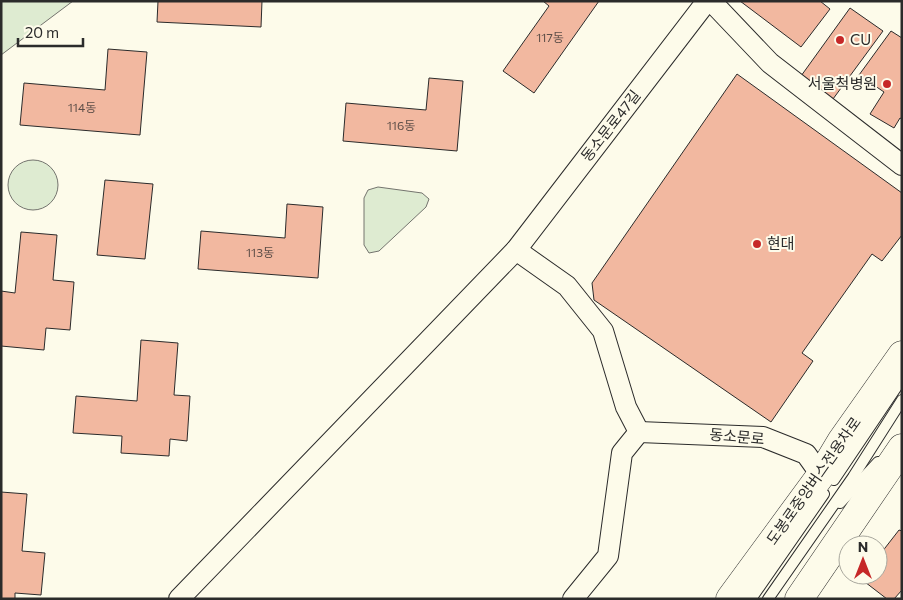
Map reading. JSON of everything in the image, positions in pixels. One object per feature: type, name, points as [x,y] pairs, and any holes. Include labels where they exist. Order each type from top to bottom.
[{"type":"main road","points":[[730,599],[821,475],[842,440],[902,355]]},
{"type":"main road","points":[[799,599],[827,554],[902,448]]},
{"type":"street","name":"동소문로47길","points":[[179,599],[516,250],[707,1]]},
{"type":"street","points":[[711,1],[770,63],[902,165]]},
{"type":"street","points":[[516,250],[567,286],[603,331],[626,407],[639,432],[622,453],[608,556],[573,599]]},
{"type":"street","name":"동소문로","points":[[639,432],[763,437],[806,454],[821,475]]},
{"type":"lane","name":"도봉로중앙버스전용차로","points":[[750,599],[902,379]]},
{"type":"lane","points":[[814,532],[902,400]]},
{"type":"lane","points":[[814,532],[883,456],[902,442]]},
{"type":"lane","name":"도봉로중앙버스전용차로","points":[[768,599],[814,532]]},
{"type":"green space","points":[[1,1],[73,1],[1,55]]},
{"type":"green space","points":[[28,160],[38,160],[51,167],[58,180],[58,190],[51,203],[38,210],[28,210],[19,206],[12,199],[8,190],[8,180],[12,171],[19,164]]},
{"type":"green space","points":[[378,187],[422,193],[429,199],[426,207],[379,251],[369,253],[364,245],[364,198],[368,190]]},
{"type":"building","points":[[158,1],[262,1],[261,27],[157,22]]},
{"type":"building","points":[[543,1],[599,1],[534,93],[503,71],[549,6]]},
{"type":"building","points":[[740,1],[820,1],[830,9],[801,47]]},
{"type":"building","points":[[850,8],[883,31],[833,99],[801,76]]},
{"type":"building","name":"서울척병원","points":[[891,31],[902,38],[902,119],[900,118],[894,128],[870,114],[884,92],[859,75]]},
{"type":"building","points":[[108,49],[147,52],[140,135],[20,125],[24,83],[105,90]]},
{"type":"building","name":"현대","points":[[737,74],[902,193],[902,235],[882,261],[872,254],[802,353],[813,361],[771,422],[594,300],[592,283]]},
{"type":"building","points":[[429,78],[463,81],[457,151],[343,141],[346,103],[426,110]]},
{"type":"building","points":[[105,180],[153,184],[145,259],[97,255]]},
{"type":"building","points":[[287,204],[323,207],[318,278],[198,269],[201,231],[285,238]]},
{"type":"building","points":[[21,232],[57,235],[53,280],[74,282],[70,330],[46,328],[44,350],[1,346],[1,291],[15,293]]},
{"type":"building","points":[[141,340],[178,343],[174,395],[190,396],[187,441],[170,439],[169,456],[121,453],[122,436],[73,433],[76,396],[137,401]]},
{"type":"building","points":[[1,492],[27,494],[22,551],[45,553],[41,595],[15,593],[15,599],[1,599]]},
{"type":"building","points":[[899,530],[902,531],[902,590],[894,599],[887,599],[869,585],[888,585],[888,544]]},
{"type":"place","name":"CU","points":[[840,40]]},
{"type":"place","name":"서울척병원","points":[[887,84]]},
{"type":"place","name":"현대","points":[[757,244]]}]
